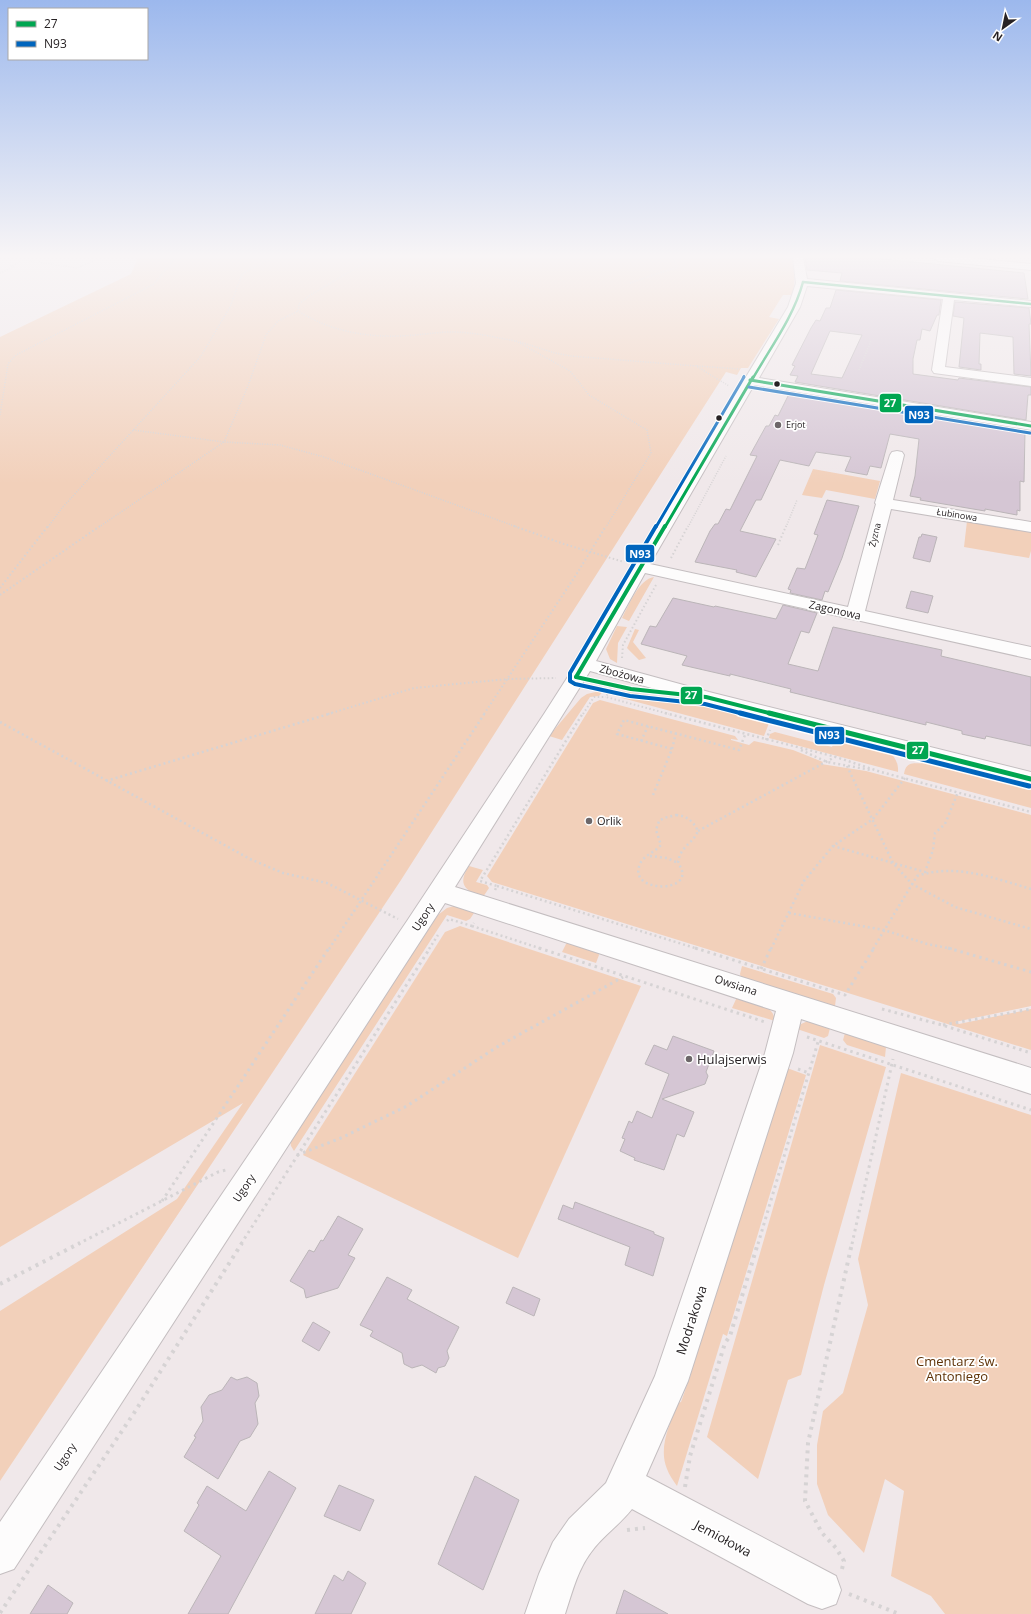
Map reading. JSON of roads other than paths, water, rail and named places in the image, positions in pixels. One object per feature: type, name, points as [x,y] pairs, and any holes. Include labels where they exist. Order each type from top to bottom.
[{"type":"street","name":"Ugory","points":[[0,1555],[263,1160],[428,930],[440,892],[580,671],[778,333]]},
{"type":"street","points":[[941,333],[933,370],[1031,382]]},
{"type":"street","points":[[750,381],[1031,426]]},
{"type":"street","name":"Żyzna","points":[[855,614],[883,503],[897,455]]},
{"type":"street","name":"Łubinowa","points":[[883,503],[1031,527]]},
{"type":"street","name":"Zagonowa","points":[[640,567],[1031,653]]},
{"type":"street","name":"Zbożowa","points":[[580,671],[612,685],[706,697],[1031,779]]},
{"type":"street","name":"Owsiana","points":[[440,892],[485,906],[788,1017],[898,1037],[1031,1081]]},
{"type":"street","name":"Modrakowa","points":[[545,1614],[561,1566],[569,1550],[583,1532],[611,1506],[625,1485],[671,1381],[779,1052],[788,1017]]},
{"type":"street","name":"Jemiołowa","points":[[625,1485],[663,1520],[830,1590]]},
{"type":"place","name":"Erjot","points":[[778,425]]},
{"type":"place","name":"Orlik","points":[[589,821]]},
{"type":"place","name":"Hulajserwis","points":[[689,1059]]},
{"type":"park label","name":"Cmentarz św. Antoniego","points":[[957,1368]]}]
